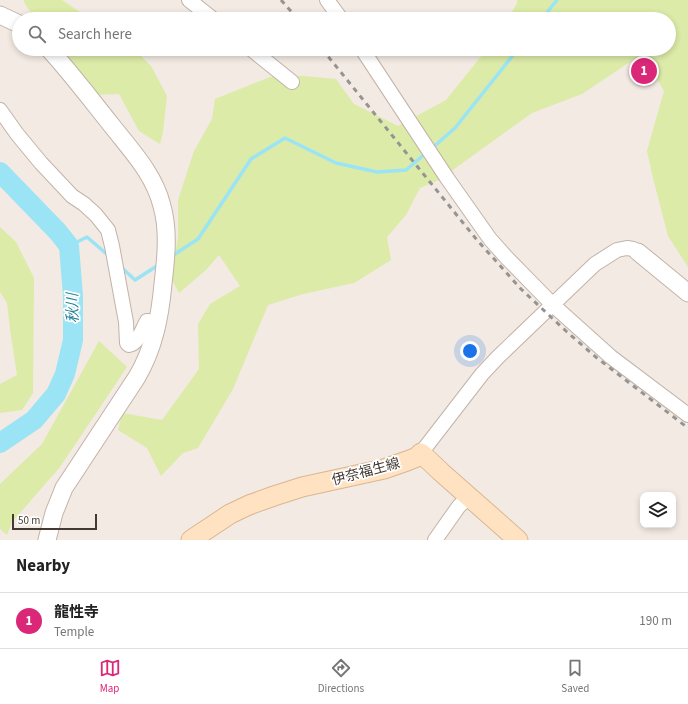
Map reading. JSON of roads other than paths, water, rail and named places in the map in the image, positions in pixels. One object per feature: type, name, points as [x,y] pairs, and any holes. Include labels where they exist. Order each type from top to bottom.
[{"type":"main road","points":[[421,453],[518,540]]},
{"type":"main road","name":"伊奈福生線","points":[[191,540],[230,514],[255,503],[302,488],[384,469],[407,461],[421,453]]},
{"type":"street","points":[[189,0],[204,12]]},
{"type":"street","points":[[326,0],[336,12]]},
{"type":"street","points":[[0,15],[12,21]]},
{"type":"street","points":[[47,540],[54,513],[64,488],[142,367],[152,345],[158,322],[163,292],[166,244],[165,223],[162,206],[151,177],[55,56]]},
{"type":"street","points":[[260,56],[292,82]]},
{"type":"street","points":[[367,56],[447,178],[490,239],[553,305],[611,357],[688,415]]},
{"type":"street","points":[[0,110],[17,134],[41,163],[72,196],[96,215],[108,230],[126,322],[127,343],[129,345],[137,341],[148,321],[158,322]]},
{"type":"street","points":[[421,453],[482,374],[498,357],[595,264],[617,250],[627,248],[638,252],[688,293]]},
{"type":"street","points":[[435,540],[459,506],[469,497]]},
{"type":"water","points":[[0,168],[51,225],[0,183]]},
{"type":"waterway","points":[[548,12],[557,0]]},
{"type":"waterway","points":[[431,149],[455,128],[512,56]]},
{"type":"waterway","points":[[172,256],[198,239],[251,159],[285,138],[336,163],[377,172],[406,170],[426,153]]},
{"type":"waterway","name":"秋川","points":[[0,172],[58,232],[69,246],[73,296],[73,340],[65,374],[56,394],[34,420],[0,443]]},
{"type":"waterway","points":[[69,246],[87,237],[109,256]]},
{"type":"waterway","points":[[121,267],[135,280],[160,264]]},
{"type":"railway","points":[[281,0],[292,12]]},
{"type":"railway","points":[[328,56],[477,240],[521,289],[597,358],[688,428]]},
{"type":"place","name":"龍性寺","points":[[644,71]]}]
